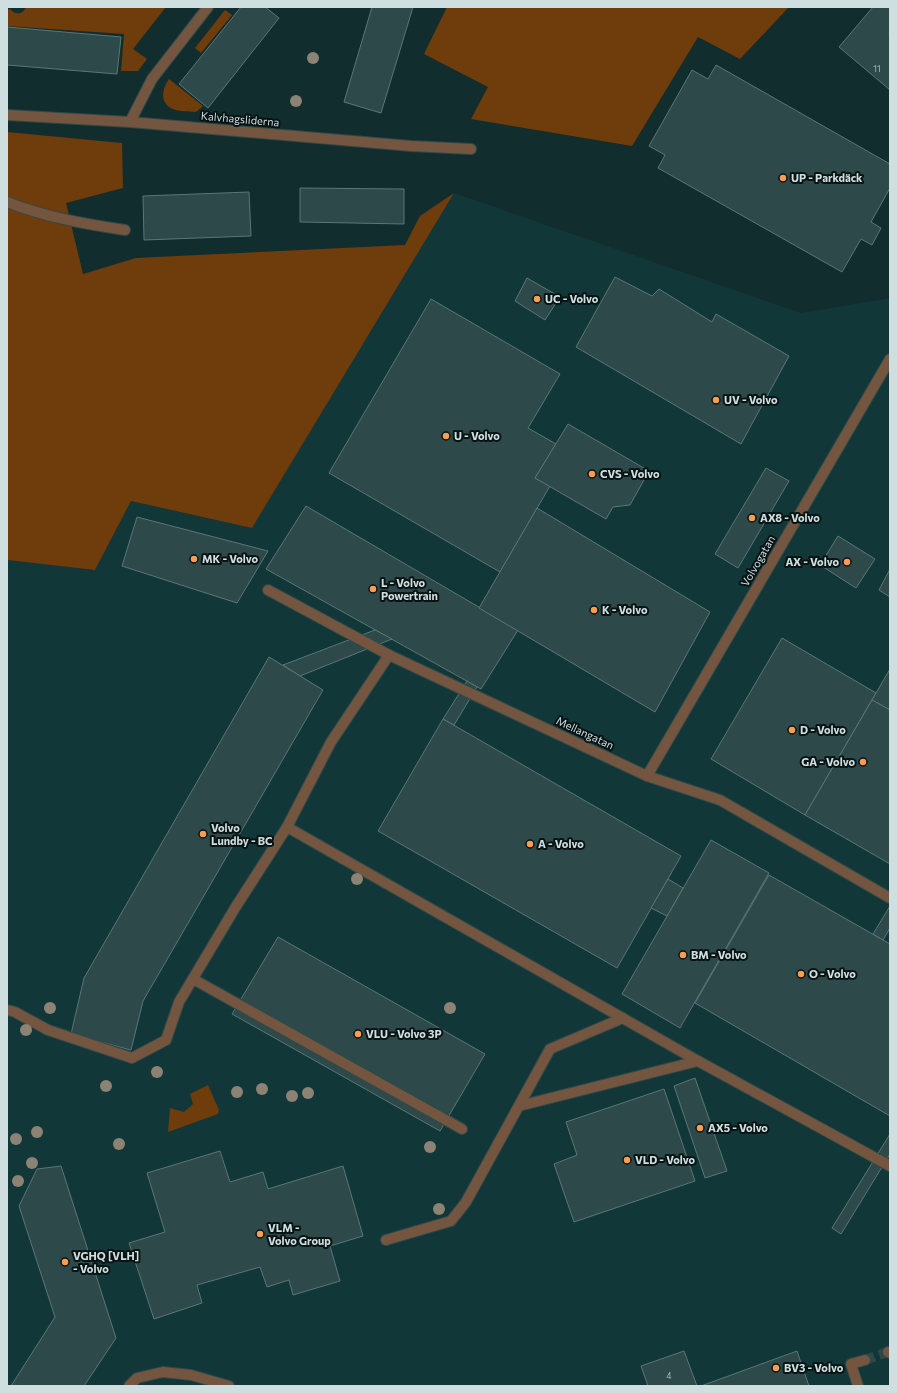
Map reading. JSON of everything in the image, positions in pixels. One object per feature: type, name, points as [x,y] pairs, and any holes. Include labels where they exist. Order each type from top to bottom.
[{"type":"street","points":[[130,122],[152,79],[208,7]]},
{"type":"street","name":"Kalvhagsliderna","points":[[7,115],[130,122],[411,146],[471,149]]},
{"type":"street","points":[[7,202],[54,217],[90,225],[125,230]]},
{"type":"street","name":"Volvogatan","points":[[647,776],[890,359]]},
{"type":"street","name":"Mellangatan","points":[[268,590],[389,655],[647,776],[720,800],[890,898]]},
{"type":"street","points":[[11,1011],[48,1030],[132,1058],[166,1040],[179,1002],[287,827],[331,742],[389,655]]},
{"type":"street","points":[[287,827],[698,1061],[890,1166]]},
{"type":"street","points":[[193,979],[462,1129]]},
{"type":"street","points":[[386,1240],[451,1221],[466,1202],[550,1048],[623,1018]]},
{"type":"street","points":[[519,1106],[698,1061]]},
{"type":"street","points":[[858,1386],[851,1364],[864,1360]]},
{"type":"street","points":[[129,1386],[137,1378],[163,1372],[190,1375],[229,1386]]},
{"type":"shaded area","points":[[26,7],[166,7],[133,49],[147,59],[138,71],[121,71],[124,34],[7,26],[7,10],[10,9],[16,13],[21,13]]},
{"type":"shaded area","points":[[447,7],[789,7],[740,59],[698,37],[632,146],[471,119],[488,87],[424,54]]},
{"type":"shaded area","points":[[225,10],[232,15],[201,53],[195,48]]},
{"type":"shaded area","points":[[169,79],[203,106],[196,112],[179,111],[173,109],[165,103],[163,91]]},
{"type":"shaded area","points":[[7,132],[122,143],[123,188],[66,203],[83,274],[136,258],[405,245],[420,216],[454,193],[252,528],[131,501],[95,570],[7,560]]},
{"type":"shaded area","points":[[454,193],[801,313],[890,298],[890,1386],[7,1386],[7,560],[95,570],[131,501],[252,528]]},
{"type":"shaded area","points":[[208,1085],[219,1110],[218,1114],[168,1132],[170,1108],[184,1112],[193,1104],[190,1094]]},
{"type":"building","points":[[241,7],[265,7],[279,18],[208,108],[179,84]]},
{"type":"building","points":[[372,7],[413,7],[381,113],[344,102]]},
{"type":"building","points":[[873,7],[890,7],[890,90],[839,47]]},
{"type":"building","points":[[7,27],[121,37],[117,74],[7,65]]},
{"type":"building","name":"UP - Parkdäck","points":[[716,65],[890,164],[890,188],[871,222],[881,228],[872,245],[861,239],[842,272],[658,168],[665,155],[649,146],[692,70],[708,79]]},
{"type":"building","points":[[300,188],[404,189],[404,224],[300,222]]},
{"type":"building","points":[[249,192],[251,236],[144,240],[143,196]]},
{"type":"building","name":"UV - Volvo","points":[[615,277],[652,296],[659,289],[712,322],[716,314],[789,356],[741,444],[576,347]]},
{"type":"building","name":"UC - Volvo","points":[[527,278],[560,297],[545,320],[515,301]]},
{"type":"building","name":"U - Volvo","points":[[431,299],[560,374],[528,428],[556,444],[535,478],[550,486],[500,572],[329,473]]},
{"type":"building","name":"CVS - Volvo","points":[[568,424],[649,471],[630,505],[613,507],[606,519],[535,478]]},
{"type":"building","name":"AX8 - Volvo","points":[[766,468],[789,481],[738,568],[715,554]]},
{"type":"building","name":"L - Volvo Powertrain","points":[[306,506],[518,630],[481,689],[266,569]]},
{"type":"building","name":"K - Volvo","points":[[537,508],[710,612],[655,712],[479,608]]},
{"type":"building","name":"MK - Volvo","points":[[137,517],[268,551],[237,603],[122,566]]},
{"type":"building","name":"AX - Volvo","points":[[838,536],[875,559],[856,588],[820,565]]},
{"type":"building","points":[[890,569],[890,597],[879,590]]},
{"type":"building","points":[[375,630],[392,639],[300,676],[283,665]]},
{"type":"building","name":"D - Volvo","points":[[782,638],[876,693],[805,815],[711,759]]},
{"type":"building","name":"Volvo Lundby - BC","points":[[269,657],[323,690],[143,1001],[131,1050],[71,1034],[84,978]]},
{"type":"building","points":[[890,669],[890,710],[872,700]]},
{"type":"building","points":[[467,681],[477,687],[454,725],[443,719]]},
{"type":"building","name":"GA - Volvo","points":[[872,700],[890,710],[890,864],[805,815]]},
{"type":"building","name":"A - Volvo","points":[[443,719],[681,856],[617,968],[378,831]]},
{"type":"building","name":"BM - Volvo","points":[[711,840],[769,873],[680,1028],[622,994]]},
{"type":"building","name":"O - Volvo","points":[[769,875],[890,944],[890,1116],[695,1003]]},
{"type":"building","points":[[668,879],[683,888],[667,916],[651,908]]},
{"type":"building","points":[[890,906],[890,928],[883,940],[873,934]]},
{"type":"building","name":"VLU - Volvo 3P","points":[[278,937],[485,1054],[440,1131],[232,1014]]},
{"type":"building","name":"AX5 - Volvo","points":[[695,1078],[727,1171],[705,1178],[674,1086]]},
{"type":"building","name":"VLD - Volvo","points":[[664,1089],[695,1181],[574,1222],[554,1164],[577,1155],[566,1122]]},
{"type":"building","points":[[890,1134],[890,1154],[841,1234],[832,1228]]},
{"type":"building","name":"VLM - Volvo Group","points":[[220,1151],[230,1182],[263,1172],[268,1189],[343,1166],[363,1236],[330,1246],[340,1281],[293,1295],[289,1280],[267,1287],[260,1267],[197,1285],[202,1303],[154,1319],[129,1243],[165,1232],[147,1173]]},
{"type":"building","name":"VGHQ [VLH] - Volvo","points":[[61,1166],[116,1338],[84,1386],[11,1386],[55,1317],[19,1206],[37,1169]]},
{"type":"building","points":[[684,1351],[697,1386],[648,1386],[641,1366]]},
{"type":"building","name":"BV3 - Volvo","points":[[797,1351],[809,1386],[701,1386]]},
{"type":"tunnel","points":[[865,1360],[888,1352]]},
{"type":"place","name":"UP - Parkdäck","points":[[783,178]]},
{"type":"place","name":"UC - Volvo","points":[[537,299]]},
{"type":"place","name":"UV - Volvo","points":[[716,400]]},
{"type":"place","name":"U - Volvo","points":[[446,436]]},
{"type":"place","name":"CVS - Volvo","points":[[592,474]]},
{"type":"place","name":"AX8 - Volvo","points":[[752,518]]},
{"type":"place","name":"MK - Volvo","points":[[194,559]]},
{"type":"place","name":"AX - Volvo","points":[[847,562]]},
{"type":"place","name":"L - Volvo Powertrain","points":[[373,589]]},
{"type":"place","name":"K - Volvo","points":[[594,610]]},
{"type":"place","name":"D - Volvo","points":[[792,730]]},
{"type":"place","name":"GA - Volvo","points":[[863,762]]},
{"type":"place","name":"Volvo Lundby - BC","points":[[203,834]]},
{"type":"place","name":"A - Volvo","points":[[530,844]]},
{"type":"place","name":"BM - Volvo","points":[[683,955]]},
{"type":"place","name":"O - Volvo","points":[[801,974]]},
{"type":"place","name":"VLU - Volvo 3P","points":[[358,1034]]},
{"type":"place","name":"AX5 - Volvo","points":[[700,1128]]},
{"type":"place","name":"VLD - Volvo","points":[[627,1160]]},
{"type":"place","name":"VLM - Volvo Group","points":[[260,1234]]},
{"type":"place","name":"VGHQ [VLH] - Volvo","points":[[65,1262]]},
{"type":"place","name":"BV3 - Volvo","points":[[776,1368]]}]
